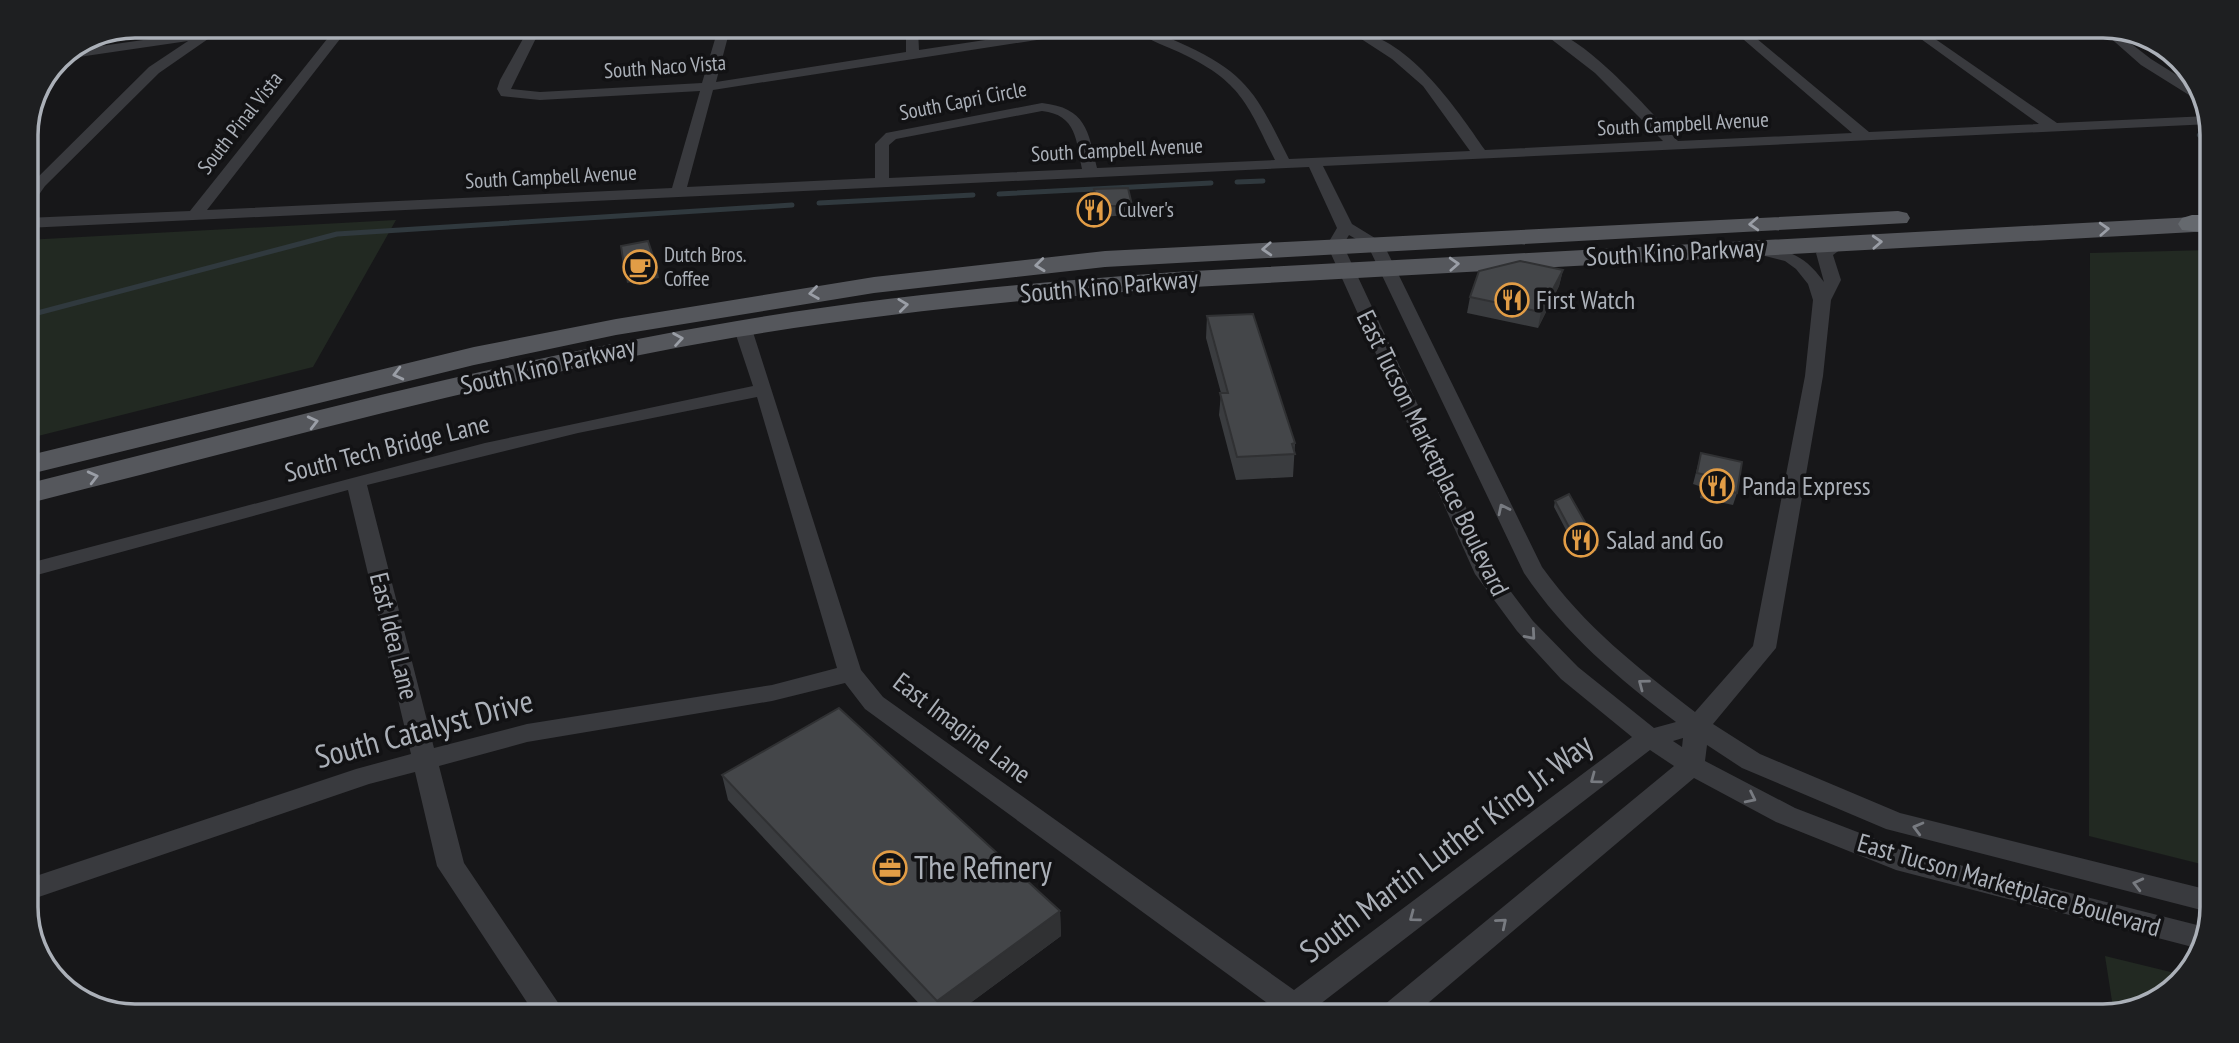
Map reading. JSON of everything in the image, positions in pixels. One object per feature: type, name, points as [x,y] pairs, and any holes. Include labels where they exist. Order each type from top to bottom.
[{"type":"main road","name":"South Kino Parkway","points":[[39,491],[585,356],[836,314],[1019,292],[1342,247],[1375,243],[2011,212],[2200,219]]},
{"type":"main road","points":[[2011,212],[2035,233]]},
{"type":"main road","name":"South Kino Parkway","points":[[39,463],[474,355],[607,328],[793,296],[986,271],[1105,259],[1342,247],[1386,267],[2035,233],[2200,220]]},
{"type":"main road","points":[[402,400],[442,378],[603,342],[608,337],[607,328]]},
{"type":"street","points":[[87,51],[165,38]]},
{"type":"street","points":[[39,184],[154,70],[197,38]]},
{"type":"street","name":"South Pinal Vista","points":[[195,215],[337,38]]},
{"type":"street","name":"South Naco Vista","points":[[530,38],[500,95],[540,96],[708,87],[1025,38]]},
{"type":"street","points":[[678,192],[722,38]]},
{"type":"street","points":[[912,38],[913,56]]},
{"type":"street","points":[[1158,38],[1218,69],[1241,88],[1251,98],[1284,164]]},
{"type":"street","points":[[1366,38],[1405,61],[1423,76],[1480,155]]},
{"type":"street","points":[[1558,38],[1612,79],[1674,145]]},
{"type":"street","points":[[1748,38],[1865,136]]},
{"type":"street","points":[[1926,38],[2053,127]]},
{"type":"street","points":[[2120,40],[2146,62],[2189,89]]},
{"type":"street","name":"South Capri Circle","points":[[882,181],[882,145],[885,140],[898,133],[1033,108],[1065,106],[1075,119],[1090,172]]},
{"type":"street","name":"South Campbell Avenue","points":[[39,222],[2199,120]]},
{"type":"street","name":"East Tucson Marketplace Boulevard","points":[[1314,162],[1342,247],[1492,583],[1510,610],[1539,644],[1588,690],[1649,738],[1692,765],[1802,824],[1908,863],[2196,937]]},
{"type":"street","name":"East Tucson Marketplace Boulevard","points":[[1375,243],[1532,568],[1554,600],[1581,630],[1627,672],[1697,726],[1751,761],[1895,822],[2200,900]]},
{"type":"street","points":[[1406,1004],[1692,765],[1697,726],[1764,648],[1814,376],[1822,300],[1833,280],[1824,253],[1841,243]]},
{"type":"street","points":[[1749,248],[1791,257],[1802,265],[1816,283],[1822,300]]},
{"type":"street","name":"East Imagine Lane","points":[[743,329],[850,673],[874,703],[1285,1004]]},
{"type":"street","name":"South Tech Bridge Lane","points":[[39,567],[356,481],[562,432],[764,390]]},
{"type":"street","name":"East Idea Lane","points":[[356,481],[451,866],[544,1004]]},
{"type":"street","name":"South Catalyst Drive","points":[[39,886],[365,776],[527,733],[772,694],[850,673]]},
{"type":"street","points":[[1649,738],[1697,726]]},
{"type":"street","name":"South Martin Luther King Jr. Way","points":[[1304,1004],[1649,738]]},
{"type":"shaded area","points":[[396,220],[313,367],[39,436],[39,239]]},
{"type":"shaded area","points":[[2200,250],[2200,864],[2089,836],[2090,253]]},
{"type":"shaded area","points":[[2105,956],[2176,973],[2147,995],[2112,1004]]},
{"type":"building","points":[[1128,188],[1132,205],[1098,207],[1094,189]]},
{"type":"building","points":[[648,241],[657,268],[625,272],[621,246]]},
{"type":"building","points":[[1520,261],[1563,270],[1541,312],[1470,297],[1479,271]]},
{"type":"building","points":[[1253,314],[1295,443],[1292,444],[1295,454],[1237,457],[1220,393],[1228,393],[1207,316]]},
{"type":"building","points":[[1701,453],[1742,462],[1737,493],[1704,486],[1706,475],[1697,473]]},
{"type":"building","points":[[1569,494],[1598,545],[1579,546],[1555,501]]},
{"type":"building","name":"The Refinery","points":[[839,708],[1060,911],[937,1001],[722,775]]},
{"type":"waterway","points":[[1237,182],[1263,181]]},
{"type":"waterway","points":[[999,194],[1211,183]]},
{"type":"waterway","points":[[819,203],[973,195]]},
{"type":"waterway","points":[[39,313],[337,234],[792,205]]},
{"type":"place","name":"Culver's","points":[[1094,210]]},
{"type":"place","name":"Dutch Bros. Coffee","points":[[640,267]]},
{"type":"place","name":"First Watch","points":[[1512,300]]},
{"type":"place","name":"Panda Express","points":[[1717,486]]},
{"type":"place","name":"Salad and Go","points":[[1581,540]]},
{"type":"place","name":"The Refinery","points":[[890,868]]}]
